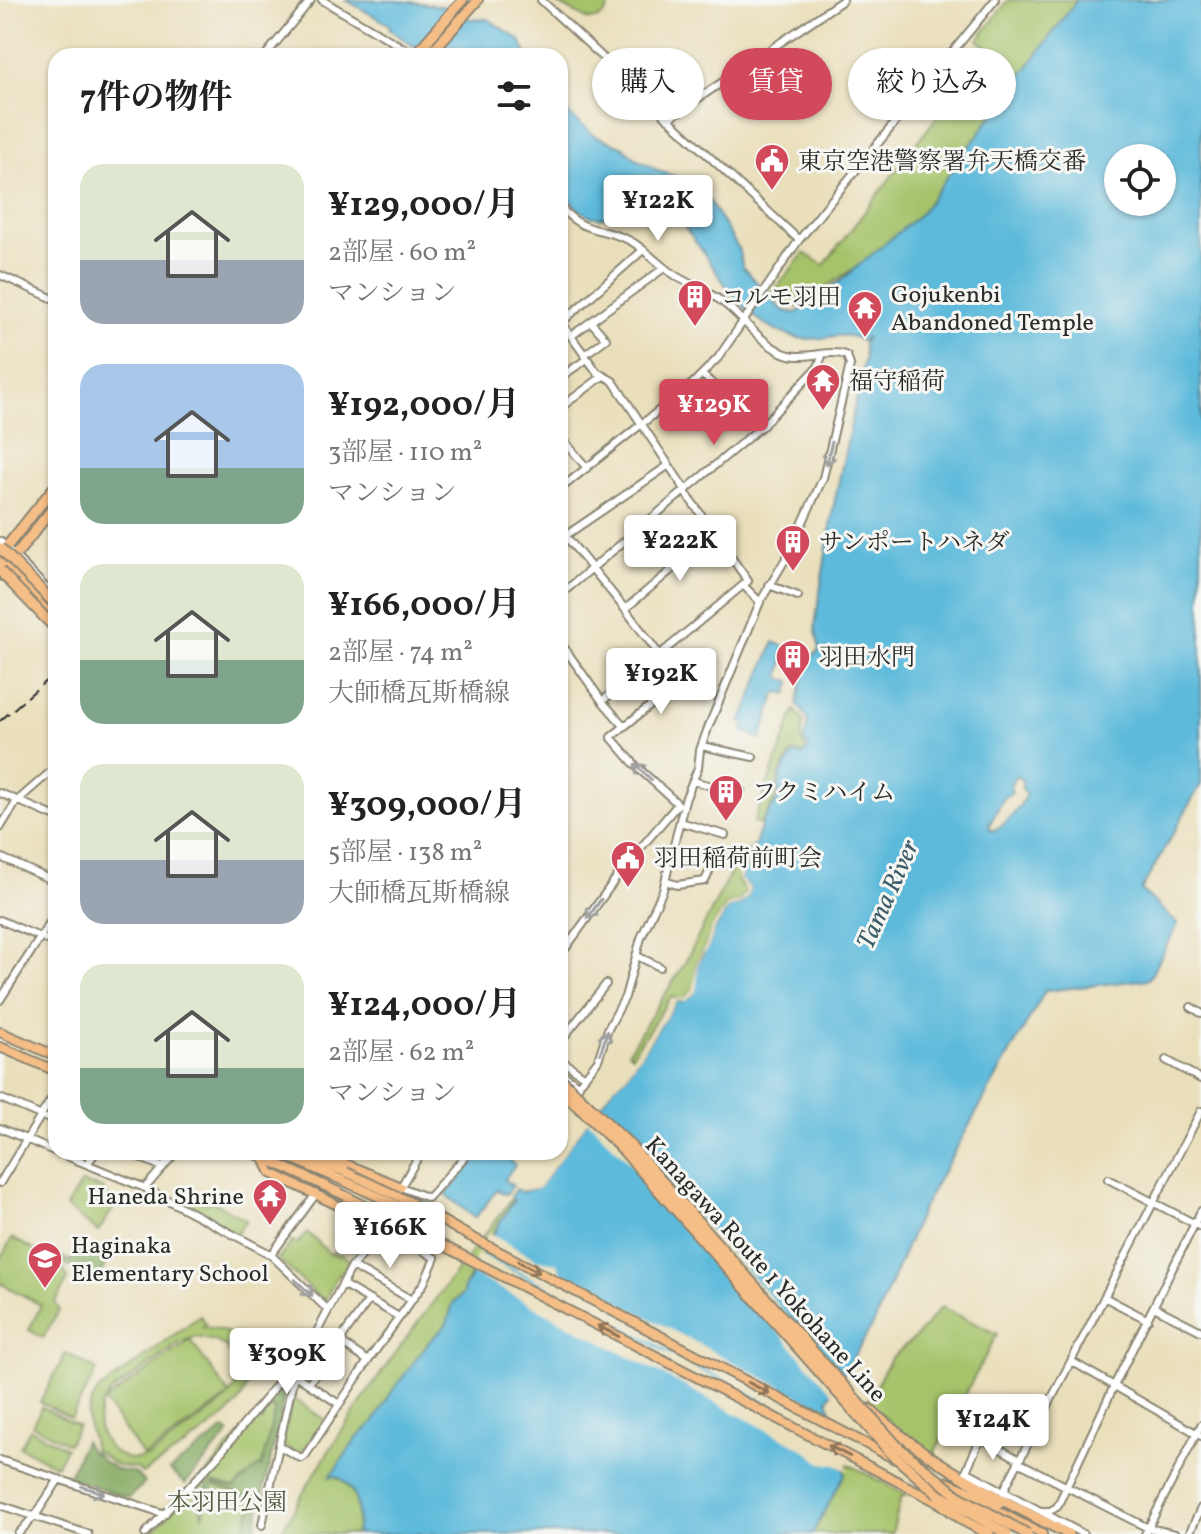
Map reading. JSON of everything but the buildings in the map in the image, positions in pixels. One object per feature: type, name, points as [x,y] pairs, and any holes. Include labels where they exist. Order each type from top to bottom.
[{"type":"highway","points":[[421,48],[453,11]]},
{"type":"highway","points":[[435,48],[463,17]]},
{"type":"highway","points":[[3,560],[48,496]]},
{"type":"highway","points":[[3,560],[48,512]]},
{"type":"highway","points":[[3,560],[48,600]]},
{"type":"highway","points":[[3,560],[48,600]]},
{"type":"highway","points":[[3,560],[48,620]]},
{"type":"highway","name":"Kanagawa Route 1 Yokohane Line","points":[[568,1086],[628,1143],[919,1470],[958,1496],[1027,1534]]},
{"type":"highway","name":"Kanagawa Route 1 Yokohane Line","points":[[568,1102],[622,1149],[891,1453],[939,1495],[1007,1534]]},
{"type":"highway","points":[[842,1385],[923,1454],[986,1492],[1068,1534]]},
{"type":"highway","points":[[891,1453],[927,1493],[954,1514],[989,1534]]},
{"type":"highway","points":[[919,1470],[1058,1534]]},
{"type":"main road","points":[[453,11],[463,0]]},
{"type":"main road","points":[[463,17],[478,0]]},
{"type":"main road","points":[[0,1032],[48,1053]]},
{"type":"main road","points":[[0,1047],[48,1068]]},
{"type":"main road","points":[[266,1160],[271,1173],[383,1227]]},
{"type":"main road","points":[[276,1160],[908,1487],[981,1529],[999,1534]]},
{"type":"main road","points":[[299,1160],[344,1176]]},
{"type":"main road","points":[[309,1160],[460,1231],[1042,1534]]},
{"type":"main road","points":[[337,1160],[401,1187]]},
{"type":"street","points":[[272,48],[311,0]]},
{"type":"street","points":[[322,0],[406,48]]},
{"type":"street","points":[[541,0],[592,48]]},
{"type":"street","points":[[704,95],[843,0]]},
{"type":"street","points":[[568,483],[702,375],[724,351],[799,240],[994,0]]},
{"type":"street","points":[[669,120],[799,240]]},
{"type":"street","points":[[568,213],[583,227],[620,235],[664,268],[724,303],[766,342],[784,353],[800,356],[844,355],[849,360],[850,369],[823,478],[760,602],[702,746],[665,881],[656,909],[641,938],[625,997],[608,1029],[598,1060],[579,1086],[568,1093]]},
{"type":"street","points":[[568,316],[643,250]]},
{"type":"street","points":[[571,336],[664,268]]},
{"type":"street","points":[[0,275],[48,296]]},
{"type":"street","points":[[568,372],[606,339],[591,322]]},
{"type":"street","points":[[568,332],[597,372],[613,381],[748,581],[602,701]]},
{"type":"street","points":[[568,589],[764,425],[818,367],[822,356]]},
{"type":"street","points":[[702,375],[764,425]]},
{"type":"street","points":[[568,402],[603,376]]},
{"type":"street","points":[[568,445],[587,468]]},
{"type":"street","points":[[568,534],[669,465]]},
{"type":"street","points":[[625,609],[714,534]]},
{"type":"street","points":[[568,540],[680,682],[611,737],[637,767],[678,804]]},
{"type":"street","points":[[3,560],[48,600]]},
{"type":"street","points":[[743,585],[760,602]]},
{"type":"street","points":[[769,585],[798,596]]},
{"type":"street","points":[[568,653],[624,726]]},
{"type":"street","points":[[702,746],[753,757]]},
{"type":"street","points":[[0,828],[17,801],[48,774]]},
{"type":"street","points":[[693,781],[741,790]]},
{"type":"street","points":[[0,793],[48,814]]},
{"type":"street","points":[[568,945],[622,870],[678,804],[685,800]]},
{"type":"street","points":[[680,822],[725,835]]},
{"type":"street","points":[[0,857],[48,878]]},
{"type":"street","points":[[665,881],[677,885],[705,881],[709,872]]},
{"type":"street","points":[[0,920],[48,940]]},
{"type":"street","points":[[0,1000],[48,926]]},
{"type":"street","points":[[637,956],[660,967]]},
{"type":"street","points":[[0,984],[8,987]]},
{"type":"street","points":[[568,1032],[606,984]]},
{"type":"street","points":[[1191,1007],[1201,1013]]},
{"type":"street","points":[[1166,1060],[1201,1079]]},
{"type":"street","points":[[568,1065],[585,1077]]},
{"type":"street","points":[[568,1078],[579,1086]]},
{"type":"street","points":[[0,1098],[48,1118]]},
{"type":"street","points":[[0,1183],[48,1104]]},
{"type":"street","points":[[1003,1492],[1198,1125],[1201,1111]]},
{"type":"street","points":[[0,1128],[48,1149]]},
{"type":"street","points":[[77,1160],[145,1188],[271,1255],[328,1310]]},
{"type":"street","points":[[87,1164],[90,1160]]},
{"type":"street","points":[[146,1160],[162,1167]]},
{"type":"street","points":[[145,1188],[169,1160]]},
{"type":"street","points":[[145,1534],[292,1373],[352,1266],[376,1241],[416,1160]]},
{"type":"street","points":[[401,1187],[428,1198],[462,1160]]},
{"type":"street","points":[[1108,1179],[1198,1226]]},
{"type":"street","points":[[271,1255],[316,1194]]},
{"type":"street","points":[[1041,1511],[1054,1510],[1067,1488],[1114,1386],[1198,1226],[1201,1211]]},
{"type":"street","points":[[279,1446],[303,1458],[424,1283],[435,1258],[383,1227]]},
{"type":"street","points":[[352,1266],[412,1300]]},
{"type":"street","points":[[342,1284],[399,1317]]},
{"type":"street","points":[[1104,1297],[1148,1320]]},
{"type":"street","points":[[309,1383],[369,1300]]},
{"type":"street","points":[[1154,1307],[1201,1331]]},
{"type":"street","points":[[340,1342],[368,1361]]},
{"type":"street","points":[[1071,1361],[1199,1435]]},
{"type":"street","points":[[292,1373],[339,1404]]},
{"type":"street","points":[[262,1525],[292,1373]]},
{"type":"street","points":[[1147,1531],[1199,1435],[1201,1425]]},
{"type":"street","points":[[1083,1534],[966,1471],[981,1438],[1147,1531],[1175,1534]]},
{"type":"street","points":[[0,1460],[165,1514]]},
{"type":"street","points":[[18,1534],[37,1514],[59,1479]]},
{"type":"street","points":[[0,1505],[88,1534]]},
{"type":"street","points":[[981,1529],[988,1506]]},
{"type":"street","points":[[1189,1534],[1201,1508]]},
{"type":"green space","points":[[551,0],[609,0],[604,15],[589,20]]},
{"type":"green space","points":[[1008,0],[1077,0],[1016,83],[1016,48],[983,48],[985,45],[978,40]]},
{"type":"green space","points":[[934,120],[989,120],[920,214],[865,261],[798,306],[784,304],[772,293],[804,253],[824,265]]},
{"type":"green space","points":[[795,710],[804,721],[801,738],[806,751],[803,754],[792,752],[778,778],[777,796],[760,825],[754,822]]},
{"type":"green space","points":[[741,852],[747,855],[738,880],[746,893],[738,902],[728,904],[711,928],[697,961],[693,990],[682,1000],[671,997],[632,1055],[628,1052],[685,963]]},
{"type":"green space","points":[[81,1183],[102,1188],[115,1206],[98,1232],[66,1207]]},
{"type":"green space","points":[[192,1196],[207,1204],[210,1200],[246,1220],[237,1234],[185,1207]]},
{"type":"green space","points":[[511,1200],[463,1294],[453,1303],[447,1324],[429,1342],[391,1393],[374,1422],[358,1437],[331,1477],[336,1476],[343,1481],[353,1494],[358,1517],[356,1534],[280,1534],[360,1404]]},
{"type":"green space","points":[[307,1232],[331,1255],[333,1252],[338,1256],[341,1254],[350,1261],[335,1280],[324,1302],[278,1259],[293,1241],[297,1244]]},
{"type":"green space","points":[[12,1238],[60,1264],[68,1278],[55,1303],[59,1310],[43,1338],[29,1330],[41,1305],[0,1283],[0,1260]]},
{"type":"green space","points":[[77,1243],[108,1259],[97,1281],[45,1253],[47,1250],[71,1261]]},
{"type":"green space","points":[[941,1307],[997,1334],[931,1459],[867,1402],[891,1358],[917,1336]]},
{"type":"green space","points":[[200,1316],[206,1324],[202,1327],[221,1330],[237,1339],[248,1362],[245,1391],[231,1411],[142,1474],[138,1469],[115,1465],[96,1450],[93,1451],[87,1418],[98,1391]],"holes":[[[196,1337],[215,1341],[227,1348],[238,1372],[236,1385],[230,1394],[190,1340],[105,1401],[109,1394],[181,1342]],[[228,1396],[150,1456],[137,1459],[126,1458],[115,1453],[101,1436],[99,1413],[104,1401],[144,1457]]]},
{"type":"green space","points":[[66,1353],[97,1370],[71,1418],[40,1402]]},
{"type":"green space","name":"本羽田公園","points":[[285,1381],[287,1384],[254,1534],[150,1534],[202,1479]]},
{"type":"green space","points":[[285,1381],[287,1384],[254,1534],[243,1534],[254,1499],[214,1485],[203,1515],[198,1501],[211,1482],[234,1488],[259,1466],[261,1468],[275,1409],[268,1407],[262,1420],[259,1414]]},
{"type":"green space","name":"本羽田公園","points":[[293,1398],[325,1420],[299,1455],[282,1444]]},
{"type":"green space","points":[[42,1407],[78,1426],[68,1444],[32,1425]]},
{"type":"green space","points":[[30,1429],[66,1448],[56,1466],[20,1447]]},
{"type":"green space","points":[[225,1429],[230,1433],[185,1484],[170,1470]]},
{"type":"green space","points":[[84,1441],[92,1454],[95,1453],[117,1470],[135,1473],[145,1483],[128,1498],[68,1478]]},
{"type":"green space","points":[[848,1464],[907,1495],[901,1497],[892,1534],[812,1534]]},
{"type":"water","points":[[346,0],[394,1],[448,8],[466,18],[488,19],[520,40],[524,48],[418,48],[389,29],[390,25]]},
{"type":"water","name":"Tama River","points":[[1077,0],[1201,0],[1201,784],[1141,890],[1178,924],[1149,979],[1045,991],[922,1209],[875,1321],[828,1399],[845,1474],[812,1534],[356,1534],[358,1517],[353,1494],[344,1481],[337,1476],[330,1477],[358,1437],[374,1422],[391,1393],[429,1342],[447,1324],[453,1303],[463,1294],[464,1286],[514,1201],[511,1197],[516,1189],[521,1192],[538,1188],[559,1160],[568,1160],[568,1148],[614,1086],[623,1080],[677,1001],[682,1002],[694,994],[698,963],[714,930],[729,907],[739,905],[749,895],[749,887],[740,879],[749,863],[747,853],[755,845],[763,821],[778,799],[780,776],[792,756],[802,756],[809,748],[804,742],[807,719],[797,705],[807,660],[820,650],[815,627],[819,598],[833,509],[865,357],[863,343],[867,338],[862,342],[851,336],[800,338],[782,333],[760,321],[727,287],[679,219],[666,206],[652,201],[641,202],[600,218],[589,216],[576,207],[568,197],[568,114],[595,136],[622,146],[636,159],[659,171],[695,183],[738,248],[743,267],[779,307],[796,313],[839,282],[920,214],[989,120],[1016,120],[1016,83]],"holes":[[[1015,776],[1022,779],[1022,789],[1026,793],[1017,810],[991,831],[989,825],[1004,798],[1012,793],[1010,787]]]},
{"type":"water","points":[[774,642],[787,647],[780,675],[782,679],[791,681],[788,694],[779,692],[775,695],[761,739],[743,731],[746,724],[741,722]]},
{"type":"water","points":[[509,1160],[515,1165],[504,1180],[513,1186],[506,1194],[497,1190],[475,1218],[446,1195],[474,1162]]},
{"type":"pier","points":[[746,860],[749,862],[740,879],[749,887],[749,895],[739,905],[729,907],[714,930],[707,951],[698,963],[694,994],[685,1001],[677,1001],[623,1080],[614,1086],[598,1107],[845,1379],[835,1396],[633,1166],[588,1121],[568,1148],[568,1142],[595,1104],[635,1058],[674,999],[684,998],[693,990],[697,961],[711,928],[728,904],[738,902],[746,893],[737,876]]},
{"type":"pier","points":[[556,1160],[559,1160],[538,1189],[523,1190],[538,1185]]},
{"type":"pier","points":[[488,1233],[538,1260],[557,1263],[561,1272],[835,1415],[841,1441],[479,1250]]},
{"type":"pier","points":[[478,1253],[842,1446],[848,1471],[821,1463],[805,1450],[469,1272]]},
{"type":"railway","points":[[0,721],[48,679]]},
{"type":"place","name":"東京空港警察署弁天橋交番","points":[[772,192]]},
{"type":"place","name":"コルモ羽田","points":[[695,328]]},
{"type":"place","name":"Gojukenbi Abandoned Temple","points":[[865,339]]},
{"type":"place","name":"福守稲荷","points":[[823,412]]},
{"type":"place","name":"サンポートハネダ","points":[[793,573]]},
{"type":"place","name":"羽田水門","points":[[793,688]]},
{"type":"place","name":"フクミハイム","points":[[726,823]]},
{"type":"place","name":"羽田稲荷前町会","points":[[628,889]]},
{"type":"place","name":"Haneda Shrine","points":[[270,1227]]},
{"type":"place","name":"Haginaka Elementary School","points":[[45,1290]]}]
